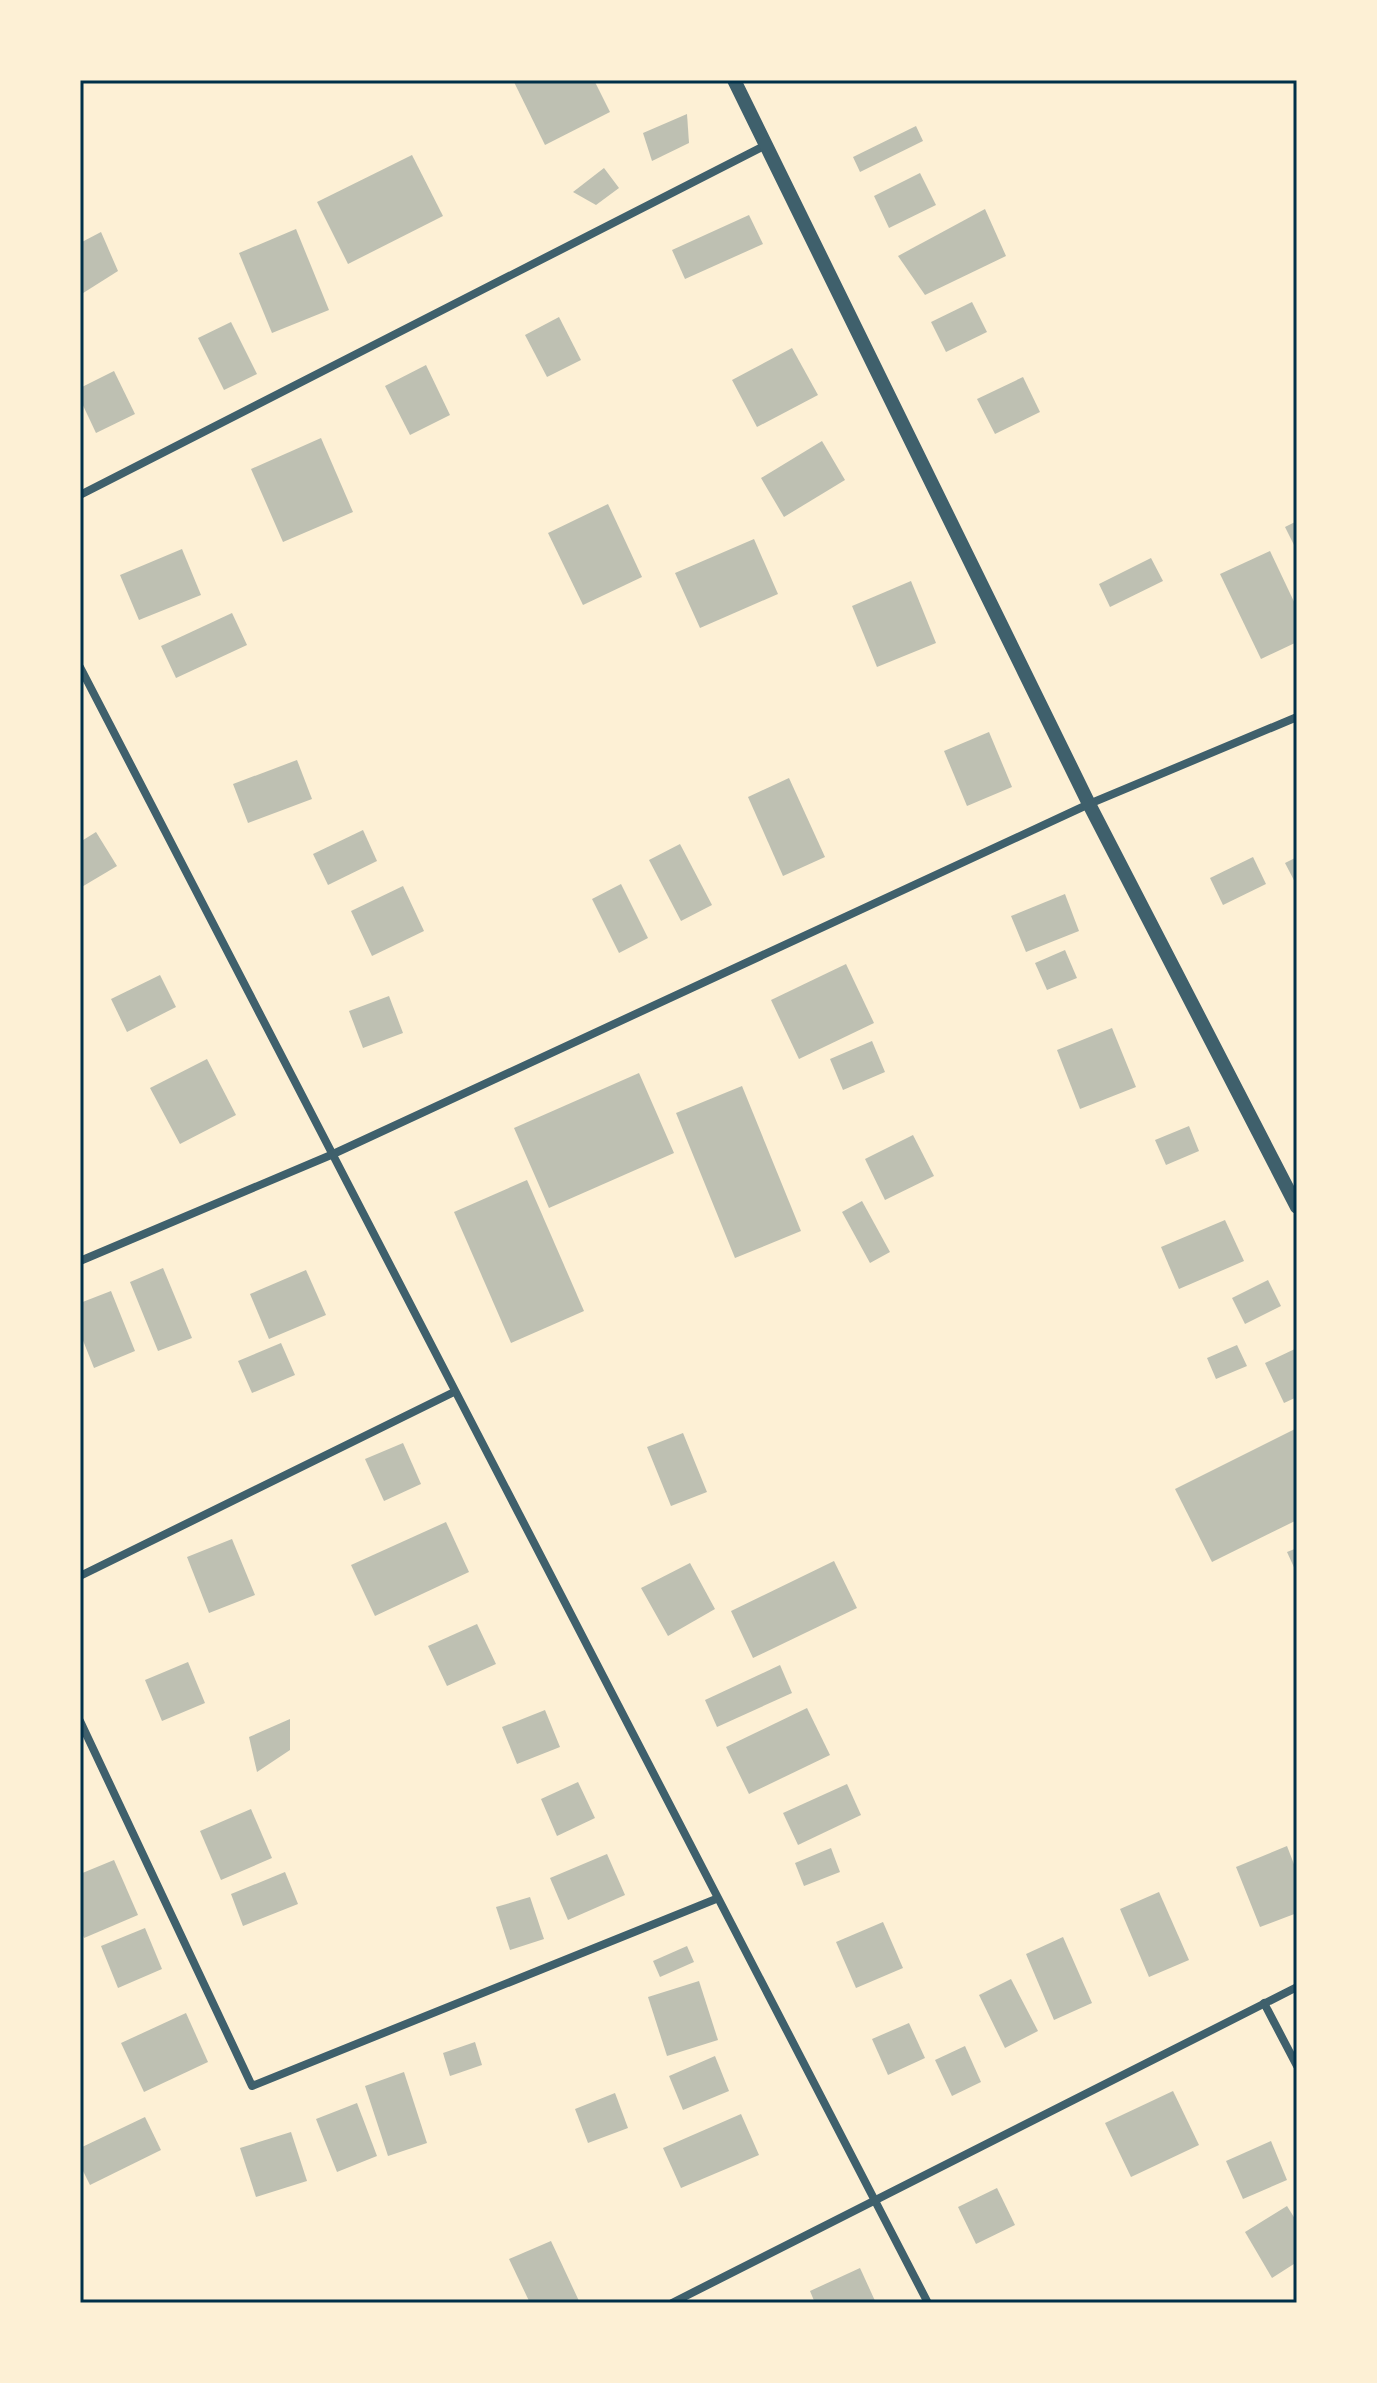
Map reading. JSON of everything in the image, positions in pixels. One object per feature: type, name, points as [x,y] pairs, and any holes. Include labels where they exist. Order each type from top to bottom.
[{"type":"street","points":[[734,80],[1089,804],[1297,1207]]},
{"type":"street","points":[[80,495],[766,145]]},
{"type":"street","points":[[80,667],[928,2303]]},
{"type":"street","points":[[80,1261],[331,1155],[1089,804],[1297,717]]},
{"type":"street","points":[[80,1576],[454,1392]]},
{"type":"street","points":[[80,1721],[252,2086],[716,1899]]},
{"type":"street","points":[[672,2303],[1297,1987]]},
{"type":"street","points":[[1264,2003],[1297,2066]]},
{"type":"building","points":[[513,80],[594,80],[610,112],[545,145]]},
{"type":"building","points":[[687,114],[689,143],[652,161],[643,133]]},
{"type":"building","points":[[916,126],[923,141],[860,172],[853,157]]},
{"type":"building","points":[[412,155],[443,216],[348,264],[317,202]]},
{"type":"building","points":[[604,168],[619,188],[596,205],[573,192]]},
{"type":"building","points":[[920,173],[936,205],[889,228],[874,196]]},
{"type":"building","points":[[985,209],[1006,256],[925,295],[898,256]]},
{"type":"building","points":[[749,215],[763,244],[685,279],[672,250]]},
{"type":"building","points":[[296,229],[329,310],[272,333],[239,253]]},
{"type":"building","points":[[101,232],[118,271],[80,295],[80,243]]},
{"type":"building","points":[[972,302],[987,332],[946,352],[931,322]]},
{"type":"building","points":[[559,317],[581,360],[547,377],[525,335]]},
{"type":"building","points":[[231,322],[257,374],[224,390],[198,338]]},
{"type":"building","points":[[792,348],[818,395],[757,427],[732,380]]},
{"type":"building","points":[[426,365],[450,415],[410,435],[385,386]]},
{"type":"building","points":[[114,371],[135,414],[96,433],[80,399],[80,388]]},
{"type":"building","points":[[1023,377],[1040,412],[995,434],[977,399]]},
{"type":"building","points":[[321,438],[353,512],[283,542],[251,469]]},
{"type":"building","points":[[822,441],[845,480],[784,517],[761,478]]},
{"type":"building","points":[[608,504],[642,577],[583,605],[548,533]]},
{"type":"building","points":[[1297,521],[1297,551],[1285,527]]},
{"type":"building","points":[[754,539],[778,594],[700,628],[675,573]]},
{"type":"building","points":[[182,549],[201,595],[139,620],[120,575]]},
{"type":"building","points":[[1270,551],[1297,608],[1297,642],[1261,659],[1220,574]]},
{"type":"building","points":[[1151,558],[1163,581],[1110,607],[1099,584]]},
{"type":"building","points":[[911,581],[936,643],[877,667],[852,606]]},
{"type":"building","points":[[232,613],[247,645],[176,678],[161,646]]},
{"type":"building","points":[[989,732],[1012,787],[967,806],[944,751]]},
{"type":"building","points":[[297,760],[312,799],[248,823],[233,784]]},
{"type":"building","points":[[789,778],[825,857],[783,876],[748,797]]},
{"type":"building","points":[[363,830],[377,861],[328,885],[313,854]]},
{"type":"building","points":[[96,832],[117,866],[80,888],[80,842]]},
{"type":"building","points":[[680,844],[712,905],[681,921],[649,860]]},
{"type":"building","points":[[1253,857],[1266,884],[1223,905],[1210,878]]},
{"type":"building","points":[[1297,857],[1297,886],[1285,863]]},
{"type":"building","points":[[621,884],[648,938],[619,953],[592,899]]},
{"type":"building","points":[[403,886],[424,931],[372,956],[351,911]]},
{"type":"building","points":[[1065,894],[1079,931],[1026,952],[1011,916]]},
{"type":"building","points":[[1065,950],[1077,978],[1047,990],[1035,963]]},
{"type":"building","points":[[846,964],[874,1023],[799,1059],[771,1000]]},
{"type":"building","points":[[160,975],[176,1007],[127,1032],[111,999]]},
{"type":"building","points":[[389,996],[403,1033],[363,1048],[349,1011]]},
{"type":"building","points":[[1112,1028],[1136,1087],[1080,1109],[1057,1050]]},
{"type":"building","points":[[872,1041],[885,1072],[843,1090],[830,1059]]},
{"type":"building","points":[[207,1059],[236,1115],[180,1144],[150,1088]]},
{"type":"building","points":[[639,1073],[674,1153],[549,1208],[514,1128]]},
{"type":"building","points":[[742,1086],[801,1231],[735,1258],[676,1113]]},
{"type":"building","points":[[1189,1126],[1199,1151],[1166,1165],[1155,1140]]},
{"type":"building","points":[[913,1135],[934,1176],[885,1200],[865,1159]]},
{"type":"building","points":[[527,1180],[584,1311],[511,1343],[454,1212]]},
{"type":"building","points":[[862,1201],[890,1252],[870,1263],[842,1212]]},
{"type":"building","points":[[1225,1220],[1244,1261],[1179,1289],[1161,1247]]},
{"type":"building","points":[[163,1268],[192,1338],[158,1351],[130,1282]]},
{"type":"building","points":[[306,1270],[326,1315],[269,1339],[250,1294]]},
{"type":"building","points":[[1268,1280],[1281,1306],[1245,1324],[1232,1298]]},
{"type":"building","points":[[111,1291],[135,1351],[94,1368],[80,1333],[80,1303]]},
{"type":"building","points":[[281,1343],[295,1375],[252,1393],[238,1361]]},
{"type":"building","points":[[1237,1345],[1247,1366],[1216,1379],[1207,1358]]},
{"type":"building","points":[[1297,1348],[1297,1397],[1284,1403],[1265,1363]]},
{"type":"building","points":[[1297,1428],[1297,1520],[1212,1562],[1175,1489]]},
{"type":"building","points":[[683,1433],[707,1492],[671,1506],[647,1447]]},
{"type":"building","points":[[403,1443],[421,1484],[384,1501],[365,1459]]},
{"type":"building","points":[[446,1522],[469,1572],[375,1616],[351,1565]]},
{"type":"building","points":[[232,1539],[255,1595],[209,1613],[187,1557]]},
{"type":"building","points":[[1297,1548],[1297,1574],[1287,1552]]},
{"type":"building","points":[[834,1561],[857,1608],[753,1658],[731,1611]]},
{"type":"building","points":[[690,1563],[715,1609],[668,1636],[641,1588]]},
{"type":"building","points":[[477,1624],[496,1664],[447,1686],[428,1646]]},
{"type":"building","points":[[188,1662],[205,1703],[162,1721],[145,1680]]},
{"type":"building","points":[[780,1665],[792,1693],[717,1727],[705,1700]]},
{"type":"building","points":[[807,1708],[830,1755],[749,1794],[726,1747]]},
{"type":"building","points":[[545,1710],[560,1747],[517,1764],[502,1727]]},
{"type":"building","points":[[290,1719],[290,1750],[257,1772],[249,1737]]},
{"type":"building","points":[[578,1782],[595,1818],[557,1836],[541,1799]]},
{"type":"building","points":[[847,1784],[861,1815],[798,1845],[783,1813]]},
{"type":"building","points":[[251,1809],[272,1858],[221,1880],[200,1831]]},
{"type":"building","points":[[1287,1846],[1297,1872],[1297,1913],[1260,1927],[1236,1867]]},
{"type":"building","points":[[831,1848],[840,1872],[804,1886],[795,1863]]},
{"type":"building","points":[[607,1854],[625,1895],[568,1920],[550,1878]]},
{"type":"building","points":[[114,1860],[138,1915],[84,1938],[80,1928],[80,1874]]},
{"type":"building","points":[[285,1872],[298,1904],[243,1926],[231,1894]]},
{"type":"building","points":[[1159,1892],[1189,1960],[1149,1977],[1120,1909]]},
{"type":"building","points":[[530,1897],[544,1939],[510,1950],[496,1907]]},
{"type":"building","points":[[883,1922],[903,1968],[856,1988],[836,1942]]},
{"type":"building","points":[[145,1928],[162,1969],[118,1988],[101,1946]]},
{"type":"building","points":[[1063,1937],[1092,2003],[1054,2020],[1026,1954]]},
{"type":"building","points":[[687,1946],[694,1962],[660,1977],[653,1961]]},
{"type":"building","points":[[1011,1979],[1038,2031],[1005,2048],[979,1995]]},
{"type":"building","points":[[699,1981],[718,2040],[667,2056],[648,1997]]},
{"type":"building","points":[[186,2013],[208,2062],[144,2092],[121,2043]]},
{"type":"building","points":[[909,2023],[925,2058],[888,2075],[872,2039]]},
{"type":"building","points":[[475,2042],[482,2065],[450,2076],[443,2053]]},
{"type":"building","points":[[965,2046],[981,2082],[952,2096],[935,2060]]},
{"type":"building","points":[[715,2056],[729,2091],[683,2110],[669,2076]]},
{"type":"building","points":[[404,2072],[427,2143],[388,2156],[365,2086]]},
{"type":"building","points":[[1173,2091],[1199,2145],[1131,2177],[1105,2123]]},
{"type":"building","points":[[615,2093],[628,2128],[588,2143],[575,2109]]},
{"type":"building","points":[[357,2103],[377,2156],[337,2172],[316,2119]]},
{"type":"building","points":[[741,2114],[759,2155],[681,2188],[663,2148]]},
{"type":"building","points":[[145,2117],[161,2150],[90,2185],[80,2165],[80,2148]]},
{"type":"building","points":[[291,2132],[307,2181],[256,2197],[240,2148]]},
{"type":"building","points":[[1271,2141],[1287,2180],[1243,2199],[1226,2161]]},
{"type":"building","points":[[997,2188],[1015,2225],[976,2244],[958,2207]]},
{"type":"building","points":[[1287,2206],[1297,2222],[1297,2262],[1272,2278],[1245,2232]]},
{"type":"building","points":[[551,2241],[579,2301],[530,2303],[509,2259]]},
{"type":"building","points":[[860,2268],[876,2303],[815,2303],[810,2291]]}]
